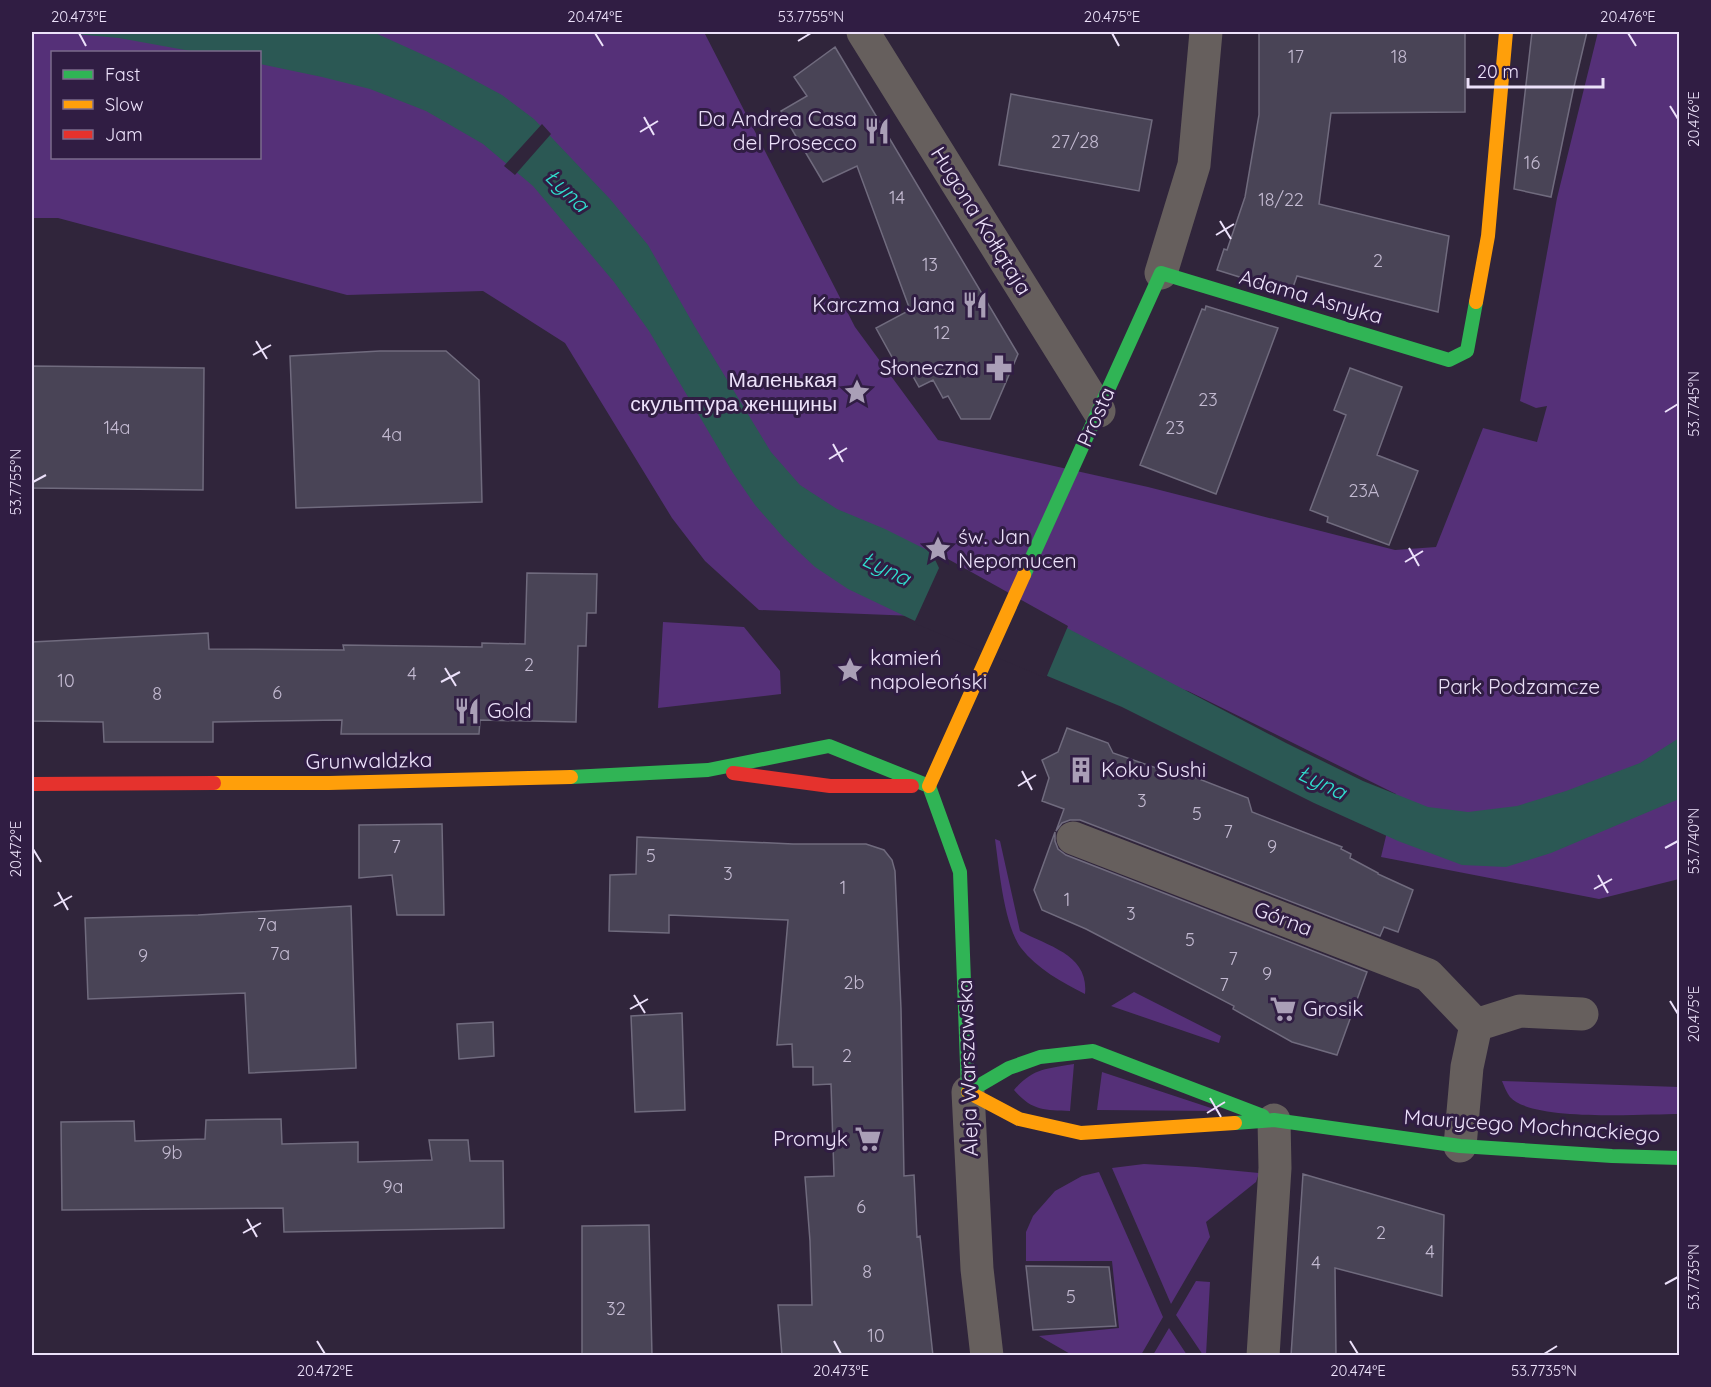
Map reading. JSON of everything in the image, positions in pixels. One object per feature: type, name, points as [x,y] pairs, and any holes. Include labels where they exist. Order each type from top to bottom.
[{"type":"street","name":"Hugona Kołłątaja","points":[[863,32],[1099,411]]},
{"type":"street","name":"Prosta","points":[[929,786],[988,660],[1161,273],[1194,165],[1206,32]]},
{"type":"street","name":"Adama Asnyka","points":[[1161,273],[1449,360],[1467,351],[1488,236],[1506,32]]},
{"type":"street","name":"Grunwaldzka","points":[[32,784],[329,783],[612,776],[708,770],[829,746],[929,786]]},
{"type":"street","name":"Grunwaldzka","points":[[708,770],[830,786],[929,786]]},
{"type":"street","name":"Aleja Warszawska","points":[[929,786],[960,872],[977,1269],[987,1356]]},
{"type":"street","name":"Górna","points":[[1073,838],[1428,975],[1476,1025]]},
{"type":"street","points":[[1460,1146],[1467,1067],[1476,1025],[1520,1011],[1582,1014]]},
{"type":"street","name":"Maurycego Mochnackiego","points":[[968,1092],[1009,1068],[1040,1057],[1093,1051],[1274,1120]]},
{"type":"street","name":"Maurycego Mochnackiego","points":[[968,1092],[1019,1119],[1081,1133],[1274,1120],[1460,1146],[1680,1158]]},
{"type":"street","points":[[1263,1356],[1275,1168],[1274,1120]]},
{"type":"green space","name":"Park Podzamcze","points":[[32,32],[704,32],[855,327],[938,440],[1148,487],[1395,550],[1436,547],[1483,428],[1537,442],[1547,406],[1536,408],[1520,401],[1557,198],[1598,32],[1679,32],[1679,879],[1599,899],[1381,857],[1396,794],[1188,691],[915,616],[759,610],[705,561],[672,518],[565,343],[483,291],[347,295],[58,218],[32,218]]},
{"type":"green space","points":[[663,622],[744,627],[780,671],[781,694],[658,708]]},
{"type":"green space","points":[[995,839],[1000,841],[1020,931],[1055,948],[1074,961],[1085,981],[1085,994],[1042,969],[1027,956],[1015,938],[1006,911]]},
{"type":"green space","points":[[1134,992],[1221,1036],[1219,1043],[1111,1006]]},
{"type":"green space","points":[[1074,1064],[1070,1111],[1033,1106],[1014,1090],[1034,1073]]},
{"type":"green space","points":[[1102,1072],[1220,1111],[1097,1110]]},
{"type":"green space","points":[[1502,1081],[1679,1087],[1679,1114],[1590,1115],[1541,1110],[1522,1105],[1510,1097]]},
{"type":"green space","points":[[1144,1164],[1259,1173],[1256,1182],[1206,1222],[1210,1237],[1171,1304],[1112,1168]]},
{"type":"green space","points":[[1099,1172],[1163,1317],[1141,1355],[1072,1355],[1039,1336],[1119,1328],[1112,1261],[1026,1261],[1026,1232],[1033,1216],[1055,1191],[1082,1176]]},
{"type":"green space","points":[[1196,1281],[1210,1282],[1206,1355],[1203,1355],[1176,1315]]},
{"type":"green space","points":[[1169,1328],[1187,1355],[1153,1355]]},
{"type":"water","name":"Łyna","points":[[53,32],[373,32],[448,66],[502,95],[534,119],[610,199],[648,245],[771,452],[800,485],[837,509],[885,529],[943,558],[1067,628],[1363,781],[1428,807],[1468,812],[1517,806],[1566,791],[1640,763],[1679,738],[1679,799],[1551,853],[1506,867],[1462,865],[1398,841],[1314,803],[1122,707],[915,621],[848,589],[815,567],[784,538],[755,505],[733,473],[649,331],[614,282],[533,186],[483,144],[426,111],[370,89],[261,64],[261,51],[190,51],[119,38]]},
{"type":"pier","points":[[542,124],[551,134],[515,175],[504,166]]},
{"type":"pier","points":[[930,549],[1068,626],[1046,678],[914,623],[939,568]]},
{"type":"building","points":[[1259,32],[1465,32],[1465,112],[1331,113],[1319,204],[1449,236],[1438,312],[1297,276],[1291,293],[1217,270],[1224,249],[1227,250],[1245,197],[1259,115]]},
{"type":"building","points":[[1532,32],[1587,32],[1551,197],[1514,189]]},
{"type":"building","points":[[835,47],[1018,354],[990,419],[961,419],[948,396],[943,398],[933,380],[919,387],[911,373],[903,377],[876,328],[910,310],[857,166],[823,182],[781,111],[807,96],[794,77]]},
{"type":"building","points":[[1011,94],[1152,120],[1139,191],[999,165]]},
{"type":"building","points":[[1206,306],[1278,328],[1216,494],[1140,465],[1202,309],[1205,310]]},
{"type":"building","points":[[380,351],[446,351],[479,380],[482,502],[296,508],[290,356]]},
{"type":"building","points":[[32,366],[204,368],[203,490],[32,488]]},
{"type":"building","points":[[1350,368],[1402,387],[1377,455],[1418,471],[1389,545],[1327,522],[1328,517],[1310,510],[1346,415],[1334,410]]},
{"type":"building","points":[[527,573],[597,574],[596,613],[587,613],[586,646],[578,646],[576,722],[480,720],[479,734],[341,734],[342,720],[213,722],[213,742],[104,742],[103,722],[32,721],[32,642],[208,633],[209,649],[344,650],[343,645],[482,647],[482,643],[525,644]]},
{"type":"building","points":[[1067,728],[1108,743],[1113,753],[1188,779],[1189,775],[1248,798],[1252,812],[1342,847],[1341,849],[1351,854],[1350,858],[1413,890],[1398,932],[1384,927],[1380,936],[1080,820],[1062,823],[1056,831],[1064,809],[1042,801],[1049,778],[1042,760],[1058,752]]},
{"type":"building","points":[[442,824],[444,915],[397,915],[392,875],[359,878],[359,825]]},
{"type":"building","points":[[1055,832],[1058,849],[1066,855],[1367,972],[1337,1055],[1292,1042],[1233,1009],[1234,1006],[1086,929],[1042,910],[1034,890]]},
{"type":"building","points":[[637,837],[793,844],[866,844],[884,850],[892,860],[895,871],[901,1009],[904,1176],[914,1175],[917,1237],[920,1236],[933,1356],[782,1356],[778,1305],[812,1305],[805,1177],[834,1176],[831,1084],[813,1085],[813,1067],[793,1067],[792,1044],[777,1045],[788,920],[669,915],[669,933],[609,931],[610,875],[636,874]]},
{"type":"building","points":[[351,906],[356,1068],[249,1073],[245,993],[88,999],[85,918],[198,915]]},
{"type":"building","points":[[682,1013],[685,1110],[635,1112],[631,1016]]},
{"type":"building","points":[[493,1022],[494,1056],[459,1059],[457,1024]]},
{"type":"building","points":[[281,1119],[282,1144],[358,1142],[358,1162],[432,1160],[429,1140],[468,1140],[470,1161],[503,1161],[504,1228],[284,1232],[283,1208],[62,1210],[61,1122],[134,1121],[135,1141],[205,1139],[206,1120]]},
{"type":"building","points":[[1303,1174],[1444,1215],[1442,1296],[1335,1268],[1336,1356],[1291,1356]]},
{"type":"building","points":[[649,1225],[652,1356],[582,1356],[582,1226]]},
{"type":"building","points":[[1026,1266],[1109,1267],[1116,1326],[1033,1330]]},
{"type":"traffic: fast","points":[[1024,575],[1161,273],[1449,360],[1467,351],[1476,302]]},
{"type":"traffic: fast","points":[[571,777],[708,770],[829,746],[929,786]]},
{"type":"traffic: fast","points":[[929,786],[960,872],[968,1092]]},
{"type":"traffic: fast","points":[[968,1092],[1009,1068],[1040,1057],[1093,1051],[1263,1116]]},
{"type":"traffic: fast","points":[[1235,1123],[1274,1120],[1460,1146],[1680,1158]]},
{"type":"traffic: slow","points":[[1476,302],[1488,236],[1506,32]]},
{"type":"traffic: slow","points":[[929,786],[1024,575]]},
{"type":"traffic: slow","points":[[214,783],[329,783],[571,777]]},
{"type":"traffic: slow","points":[[968,1092],[1019,1119],[1081,1133],[1235,1123]]},
{"type":"traffic: jam","points":[[733,773],[830,786],[912,786]]},
{"type":"traffic: jam","points":[[32,784],[214,783]]},
{"type":"place","name":"Da Andrea Casa del Prosecco","points":[[877,131]]},
{"type":"place","name":"Karczma Jana","points":[[975,305]]},
{"type":"place","name":"Słoneczna","points":[[999,368]]},
{"type":"place","name":"Маленькая скульптура женщины","points":[[857,392]]},
{"type":"place","name":"św. Jan Nepomucen","points":[[938,549]]},
{"type":"place","name":"kamień napoleoński","points":[[850,670]]},
{"type":"place","name":"Gold","points":[[467,711]]},
{"type":"place","name":"Koku Sushi","points":[[1081,770]]},
{"type":"place","name":"Grosik","points":[[1283,1009]]},
{"type":"place","name":"Promyk","points":[[868,1139]]}]
